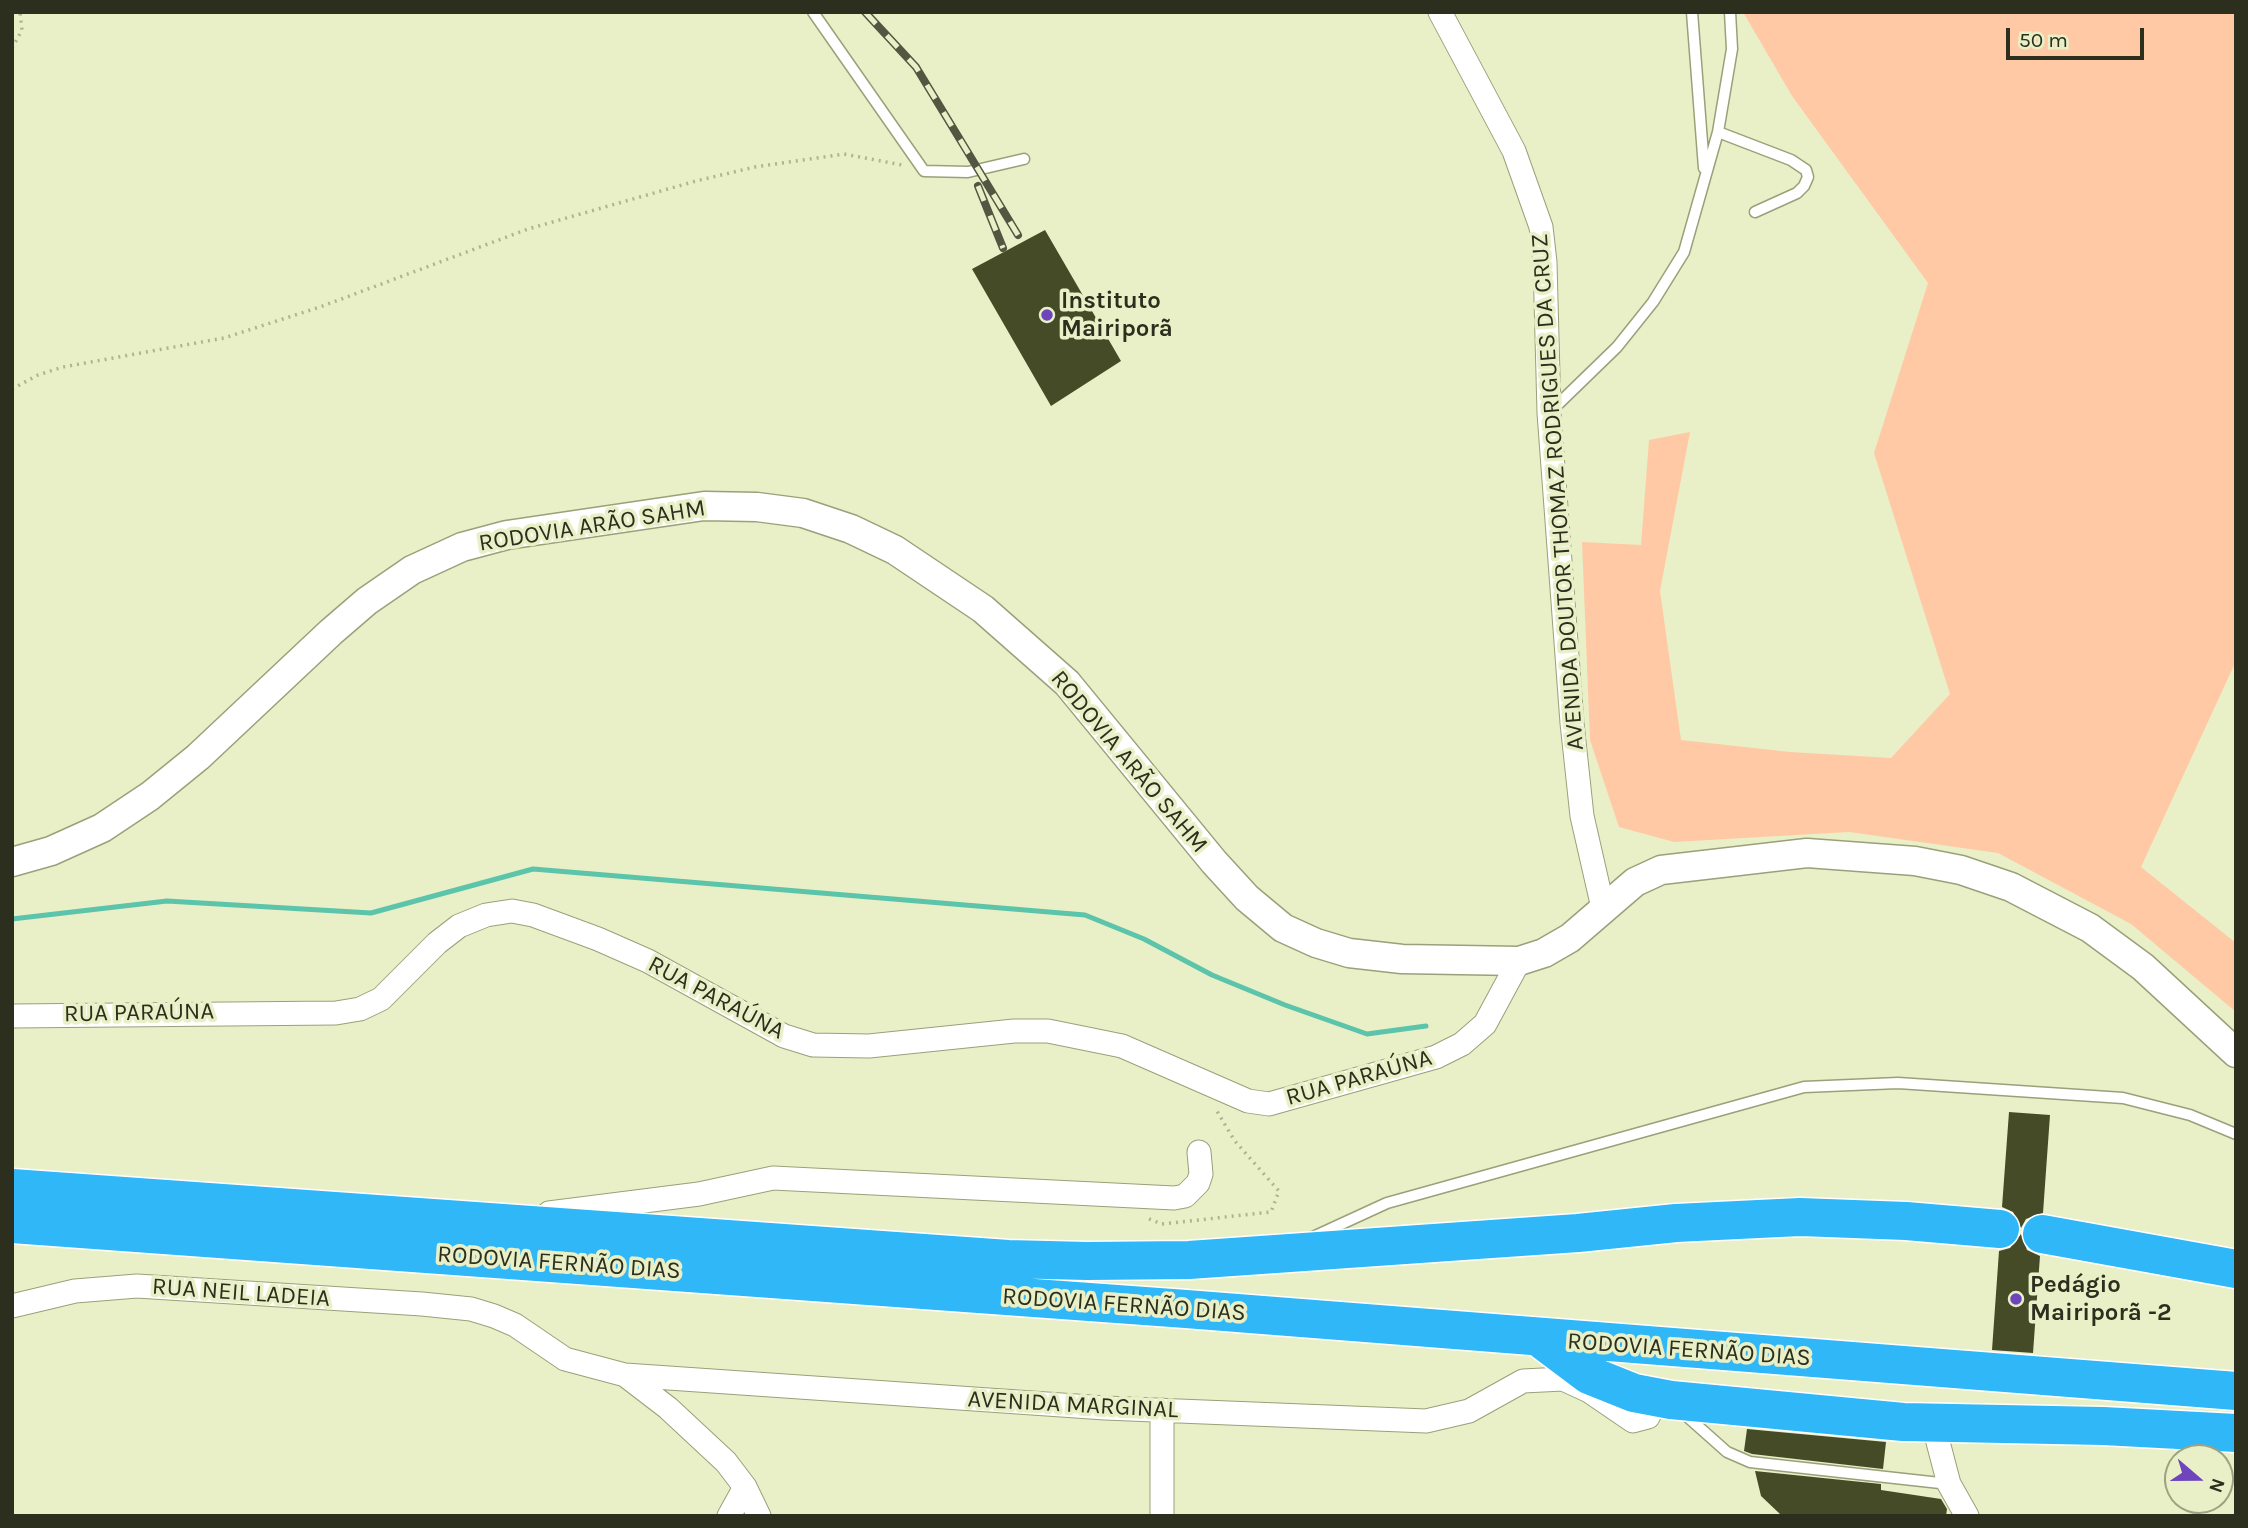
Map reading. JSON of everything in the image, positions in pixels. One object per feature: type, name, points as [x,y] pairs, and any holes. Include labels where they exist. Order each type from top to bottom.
[{"type":"highway","name":"RODOVIA FERNÃO DIAS","points":[[12,1188],[494,1220],[1007,1259],[1189,1260],[1578,1233],[1676,1223],[1800,1217],[1906,1221],[2000,1229]]},
{"type":"highway","name":"RODOVIA FERNÃO DIAS","points":[[12,1224],[1186,1309],[1541,1339],[2236,1391]]},
{"type":"highway","points":[[2042,1234],[2236,1269]]},
{"type":"highway","points":[[1541,1339],[1589,1375],[1634,1392],[1664,1399],[1933,1423],[2103,1426],[2236,1433]]},
{"type":"street","name":"AVENIDA DOUTOR THOMAZ RODRIGUES DA CRUZ","points":[[1440,12],[1514,151],[1541,227],[1545,262],[1549,413],[1572,723],[1583,816],[1603,908]]},
{"type":"street","name":"RODOVIA ARÃO SAHM","points":[[12,862],[51,851],[102,828],[150,796],[198,757],[340,624],[412,570],[462,547],[507,536],[704,506],[757,507],[803,513],[851,528],[895,550],[983,608],[1067,683],[1214,863],[1247,898],[1283,928],[1316,943],[1349,953],[1402,959],[1519,961],[1544,953],[1570,938],[1635,882],[1661,870],[1693,864],[1807,853],[1915,861],[1961,870],[2011,887],[2090,928],[2143,967],[2236,1053]]},
{"type":"street","name":"RUA PARAÚNA","points":[[12,1016],[336,1013],[360,1009],[381,999],[437,943],[459,926],[486,915],[512,912],[533,915],[648,961],[784,1036],[813,1045],[869,1046],[1014,1031],[1048,1031],[1122,1046],[1248,1101],[1269,1104],[1436,1057],[1462,1044],[1485,1024],[1519,961]]},
{"type":"street","points":[[494,1220],[699,1194],[773,1178],[1174,1198],[1185,1196],[1198,1183],[1201,1174],[1199,1152]]},
{"type":"street","name":"RUA NEIL LADEIA","points":[[12,1306],[75,1291],[137,1286],[471,1309]]},
{"type":"street","name":"AVENIDA MARGINAL","points":[[471,1309],[515,1325],[565,1359],[625,1375],[1162,1410],[1426,1421],[1469,1412],[1523,1381],[1563,1379],[1590,1391],[1633,1421],[1648,1417],[1664,1399]]},
{"type":"street","points":[[625,1375],[668,1408],[726,1462],[745,1488],[759,1516]]},
{"type":"street","points":[[1162,1410],[1162,1516]]},
{"type":"street","points":[[1933,1423],[1949,1484],[1967,1516]]},
{"type":"street","points":[[730,1516],[745,1488]]},
{"type":"lane","points":[[813,12],[924,171],[968,173],[1024,159]]},
{"type":"lane","points":[[1692,12],[1705,178]]},
{"type":"lane","points":[[1549,413],[1617,347],[1653,302],[1684,252],[1718,132],[1732,49],[1730,12]]},
{"type":"lane","points":[[1718,132],[1791,160],[1806,170],[1804,186],[1797,193],[1755,212]]},
{"type":"lane","points":[[1275,1254],[1387,1203],[1804,1087],[1898,1083],[2123,1098],[2189,1115],[2236,1134]]},
{"type":"lane","points":[[1664,1399],[1711,1439],[1750,1462],[1949,1484]]},
{"type":"path","points":[[12,48],[22,30],[20,12]]},
{"type":"path","points":[[12,389],[38,374],[63,367],[224,338],[320,307],[528,229],[696,181],[755,167],[844,155],[886,161],[924,171]]},
{"type":"shaded area","points":[[1743,12],[2236,12],[2236,661],[2141,867],[2236,943],[2236,1012],[2131,924],[1998,853],[1849,832],[1674,842],[1619,827],[1590,740],[1582,542],[1641,545],[1649,440],[1690,432],[1660,591],[1681,740],[1790,752],[1891,758],[1950,694],[1874,453],[1928,283],[1792,96]]},
{"type":"building","name":"Instituto Mairiporã","points":[[1045,230],[1121,361],[1051,406],[972,269]]},
{"type":"building","points":[[2009,1112],[2050,1115],[2043,1213],[2026,1219],[2021,1228],[2013,1212],[2002,1207]]},
{"type":"building","points":[[2021,1234],[2027,1250],[2040,1256],[2033,1353],[1992,1350],[1999,1251],[2010,1248]]},
{"type":"building","points":[[1747,1429],[1886,1442],[1883,1469],[1752,1454],[1744,1451]]},
{"type":"building","points":[[1755,1471],[1881,1484],[1881,1490],[1941,1499],[1947,1509],[1946,1516],[1780,1514],[1761,1496]]},
{"type":"waterway","points":[[12,919],[167,901],[371,913],[533,869],[1085,915],[1144,939],[1212,975],[1367,1034],[1426,1026]]},
{"type":"railway","points":[[865,12],[916,67],[1018,235]]},
{"type":"railway","points":[[978,186],[1003,248]]},
{"type":"place","name":"Instituto Mairiporã","points":[[1047,315]]},
{"type":"place","name":"Pedágio Mairiporã -2","points":[[2016,1299]]}]
